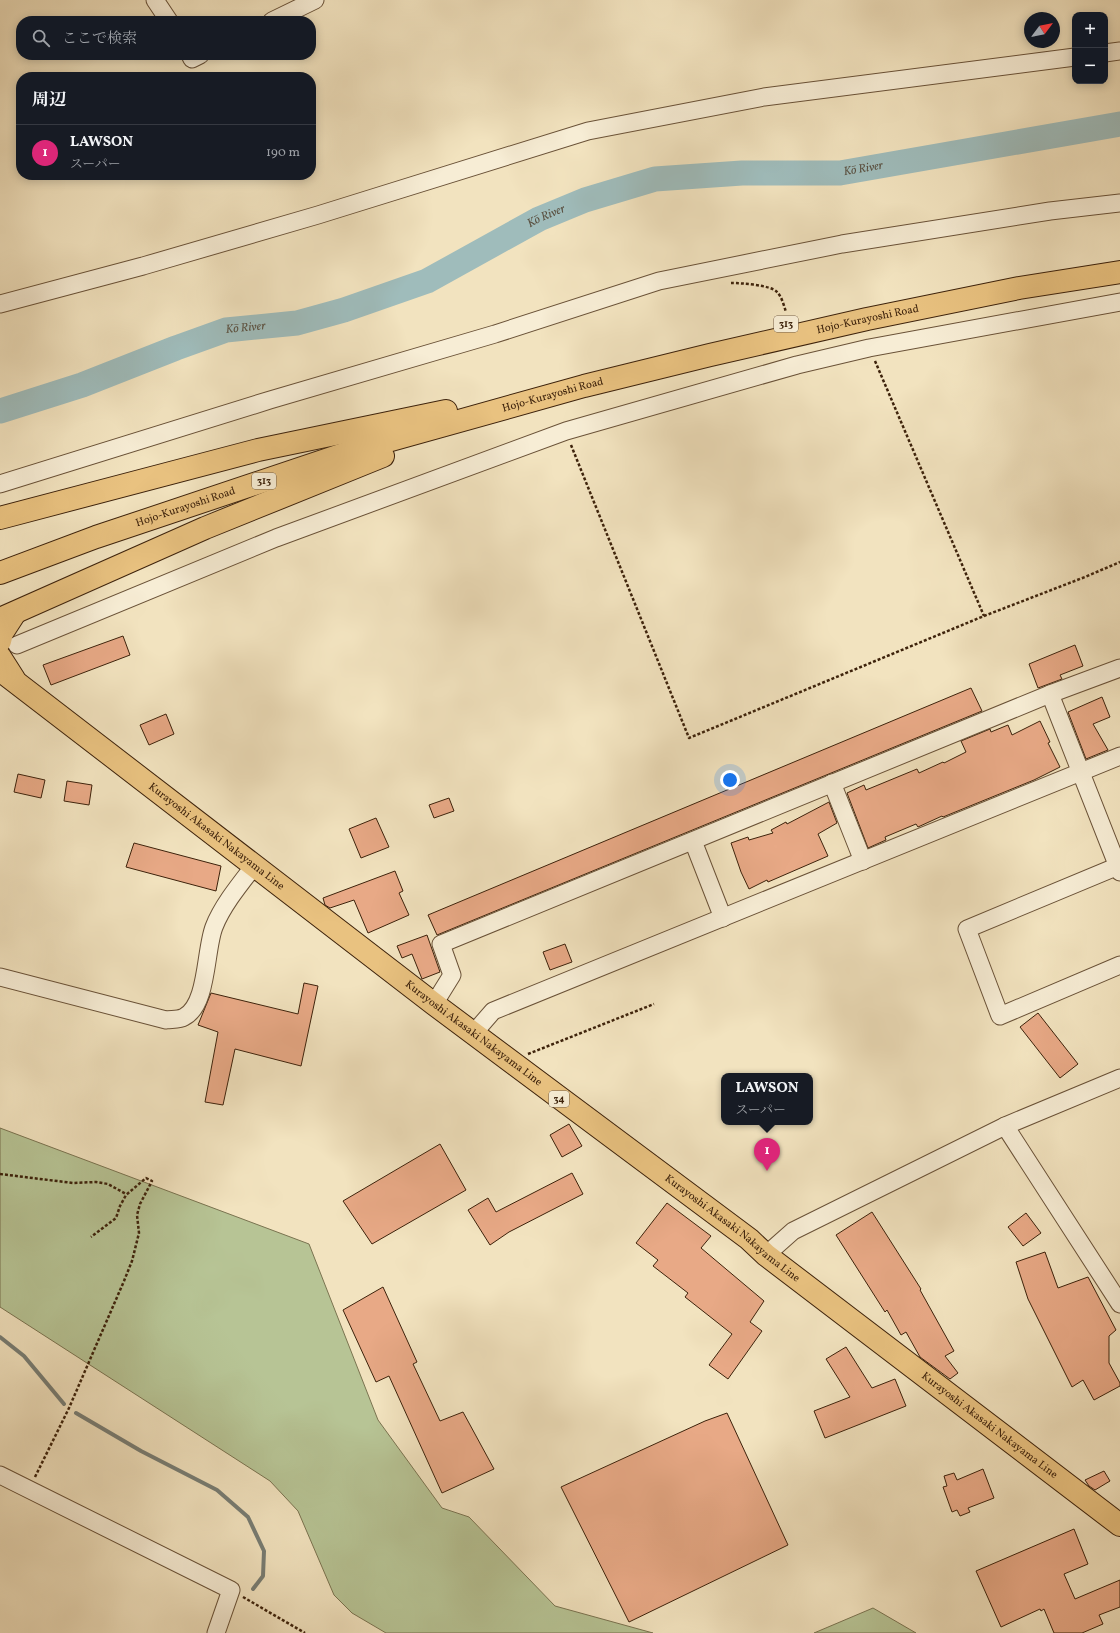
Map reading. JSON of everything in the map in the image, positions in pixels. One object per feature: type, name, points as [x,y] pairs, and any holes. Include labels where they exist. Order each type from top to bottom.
[{"type":"main road","name":"Hojo-Kurayoshi Road","points":[[0,559],[92,525],[286,461],[580,372],[707,341],[880,303],[1017,276],[1120,260]]},
{"type":"main road","name":"Hojo-Kurayoshi Road","points":[[0,573],[104,535],[352,452],[584,386],[710,355],[868,319],[1019,288],[1120,272]]},
{"type":"main road","points":[[6,648],[2,633],[8,616],[212,525],[339,473],[532,401]]},
{"type":"main road","points":[[0,518],[258,450],[457,409]]},
{"type":"main road","name":"Kurayoshi Akasaki Nakayama Line","points":[[6,648],[7,675],[473,1034],[749,1239],[766,1255],[1120,1525]]},
{"type":"street","points":[[155,0],[166,16]]},
{"type":"street","points":[[282,16],[315,0]]},
{"type":"street","points":[[1108,53],[1120,51]]},
{"type":"street","points":[[0,304],[143,266],[318,215],[588,131],[764,97],[1072,56]]},
{"type":"street","points":[[0,484],[270,400],[495,334],[659,281],[842,244],[1050,211],[1120,203]]},
{"type":"street","points":[[6,648],[276,538],[566,431],[797,365],[869,348],[1120,302]]},
{"type":"street","points":[[434,1004],[452,975],[441,944],[1050,694],[1120,668]]},
{"type":"street","points":[[1050,694],[1119,869],[967,929],[1000,1016],[1120,965]]},
{"type":"street","points":[[473,1034],[493,1011],[1120,756]]},
{"type":"street","points":[[832,783],[863,861]]},
{"type":"street","points":[[693,841],[723,918]]},
{"type":"street","points":[[0,977],[166,1020],[183,1018],[193,1008],[199,998],[214,927],[234,891],[254,866]]},
{"type":"street","points":[[766,1255],[793,1231],[1005,1126],[1120,1078]]},
{"type":"street","points":[[1005,1126],[1120,1304]]},
{"type":"street","points":[[0,1475],[231,1590],[216,1633]]},
{"type":"path","points":[[726,284],[733,283],[762,286],[776,291],[782,299],[786,312]]},
{"type":"path","points":[[869,348],[984,616]]},
{"type":"path","points":[[566,431],[688,738],[984,616],[1120,562]]},
{"type":"path","points":[[517,1067],[527,1054],[654,1004]]},
{"type":"path","points":[[0,1174],[73,1183],[96,1182],[108,1184],[126,1194]]},
{"type":"path","points":[[28,1490],[69,1408],[124,1281],[132,1261],[139,1233],[137,1215],[140,1204],[152,1181],[146,1178],[126,1194],[116,1218],[91,1237]]},
{"type":"path","points":[[231,1590],[305,1633]]},
{"type":"green space","points":[[0,1128],[309,1244],[378,1420],[442,1508],[469,1517],[555,1606],[653,1633],[386,1633],[352,1613],[334,1595],[298,1511],[270,1481],[0,1307]]},
{"type":"green space","points":[[873,1608],[916,1633],[814,1633]]},
{"type":"building","points":[[123,636],[130,655],[51,685],[43,665]]},
{"type":"building","points":[[1075,645],[1083,666],[1060,675],[1062,679],[1038,688],[1029,664]]},
{"type":"building","points":[[971,688],[982,711],[437,935],[428,915]]},
{"type":"building","points":[[1102,697],[1110,717],[1093,724],[1108,750],[1086,759],[1068,712]]},
{"type":"building","points":[[166,714],[174,734],[149,745],[140,725]]},
{"type":"building","points":[[1040,721],[1050,742],[1048,743],[1060,767],[1034,780],[918,827],[916,824],[885,837],[886,840],[868,848],[847,793],[864,785],[866,790],[917,769],[919,773],[943,762],[944,763],[966,752],[961,741],[990,729],[991,732],[1008,725],[1012,735]]},
{"type":"building","points":[[18,774],[45,780],[41,798],[14,792]]},
{"type":"building","points":[[67,781],[92,785],[89,805],[64,801]]},
{"type":"building","points":[[449,798],[454,811],[434,818],[429,805]]},
{"type":"building","points":[[829,802],[837,823],[818,834],[828,856],[768,882],[767,880],[749,889],[741,872],[731,843],[748,837],[749,840],[773,833],[771,830],[786,822],[787,824]]},
{"type":"building","points":[[376,818],[389,847],[361,858],[349,829]]},
{"type":"building","points":[[134,843],[221,866],[216,891],[126,867]]},
{"type":"building","points":[[395,871],[403,891],[399,893],[409,915],[368,933],[354,900],[330,908],[325,905],[323,898]]},
{"type":"building","points":[[427,935],[440,972],[422,979],[412,954],[402,958],[397,946]]},
{"type":"building","points":[[565,944],[572,962],[550,970],[543,952]]},
{"type":"building","points":[[304,983],[318,986],[301,1066],[235,1049],[223,1105],[205,1102],[218,1032],[198,1025],[211,993],[298,1014]]},
{"type":"building","points":[[1038,1013],[1078,1064],[1060,1078],[1020,1027]]},
{"type":"building","points":[[569,1124],[582,1146],[562,1157],[550,1135]]},
{"type":"building","points":[[440,1144],[466,1190],[372,1244],[343,1201]]},
{"type":"building","points":[[572,1173],[583,1194],[509,1232],[490,1245],[468,1210],[488,1198],[496,1212]]},
{"type":"building","points":[[667,1203],[711,1236],[701,1248],[764,1301],[750,1322],[762,1331],[728,1379],[709,1365],[732,1334],[685,1297],[688,1293],[653,1266],[658,1260],[636,1243]]},
{"type":"building","points":[[872,1212],[921,1289],[920,1290],[954,1351],[945,1356],[958,1373],[950,1379],[920,1357],[906,1332],[901,1335],[887,1310],[885,1312],[836,1235]]},
{"type":"building","points":[[1026,1213],[1041,1233],[1023,1246],[1008,1227]]},
{"type":"building","points":[[1045,1252],[1058,1288],[1088,1277],[1116,1330],[1109,1336],[1109,1363],[1120,1383],[1120,1386],[1094,1400],[1083,1380],[1072,1387],[1028,1299],[1016,1262]]},
{"type":"building","points":[[383,1287],[417,1362],[413,1364],[440,1421],[463,1412],[494,1469],[442,1493],[389,1376],[376,1382],[343,1310]]},
{"type":"building","points":[[846,1347],[872,1388],[895,1379],[906,1406],[825,1438],[814,1411],[850,1397],[826,1359]]},
{"type":"building","points":[[727,1413],[788,1545],[629,1622],[561,1487],[705,1421]]},
{"type":"building","points":[[983,1469],[994,1498],[968,1508],[970,1512],[960,1516],[957,1510],[952,1512],[943,1487],[947,1486],[944,1476],[954,1473],[957,1480]]},
{"type":"building","points":[[1104,1471],[1110,1481],[1095,1490],[1089,1486],[1085,1480]]},
{"type":"building","points":[[1074,1529],[1088,1564],[1064,1574],[1075,1599],[1120,1580],[1120,1607],[1099,1615],[1103,1624],[1082,1633],[1054,1633],[1044,1609],[1041,1611],[1040,1609],[1001,1627],[976,1571]]},
{"type":"waterway","name":"Kō River","points":[[0,411],[82,385],[226,330],[297,323],[344,310],[427,281],[539,219],[585,200],[655,179],[742,173],[840,173],[1120,124]]},
{"type":"waterway","points":[[0,1337],[24,1356],[64,1404]]},
{"type":"waterway","points":[[76,1413],[141,1451],[217,1490],[248,1517],[264,1551],[263,1576],[253,1589]]},
{"type":"place","name":"LAWSON","points":[[767,1171]]}]
